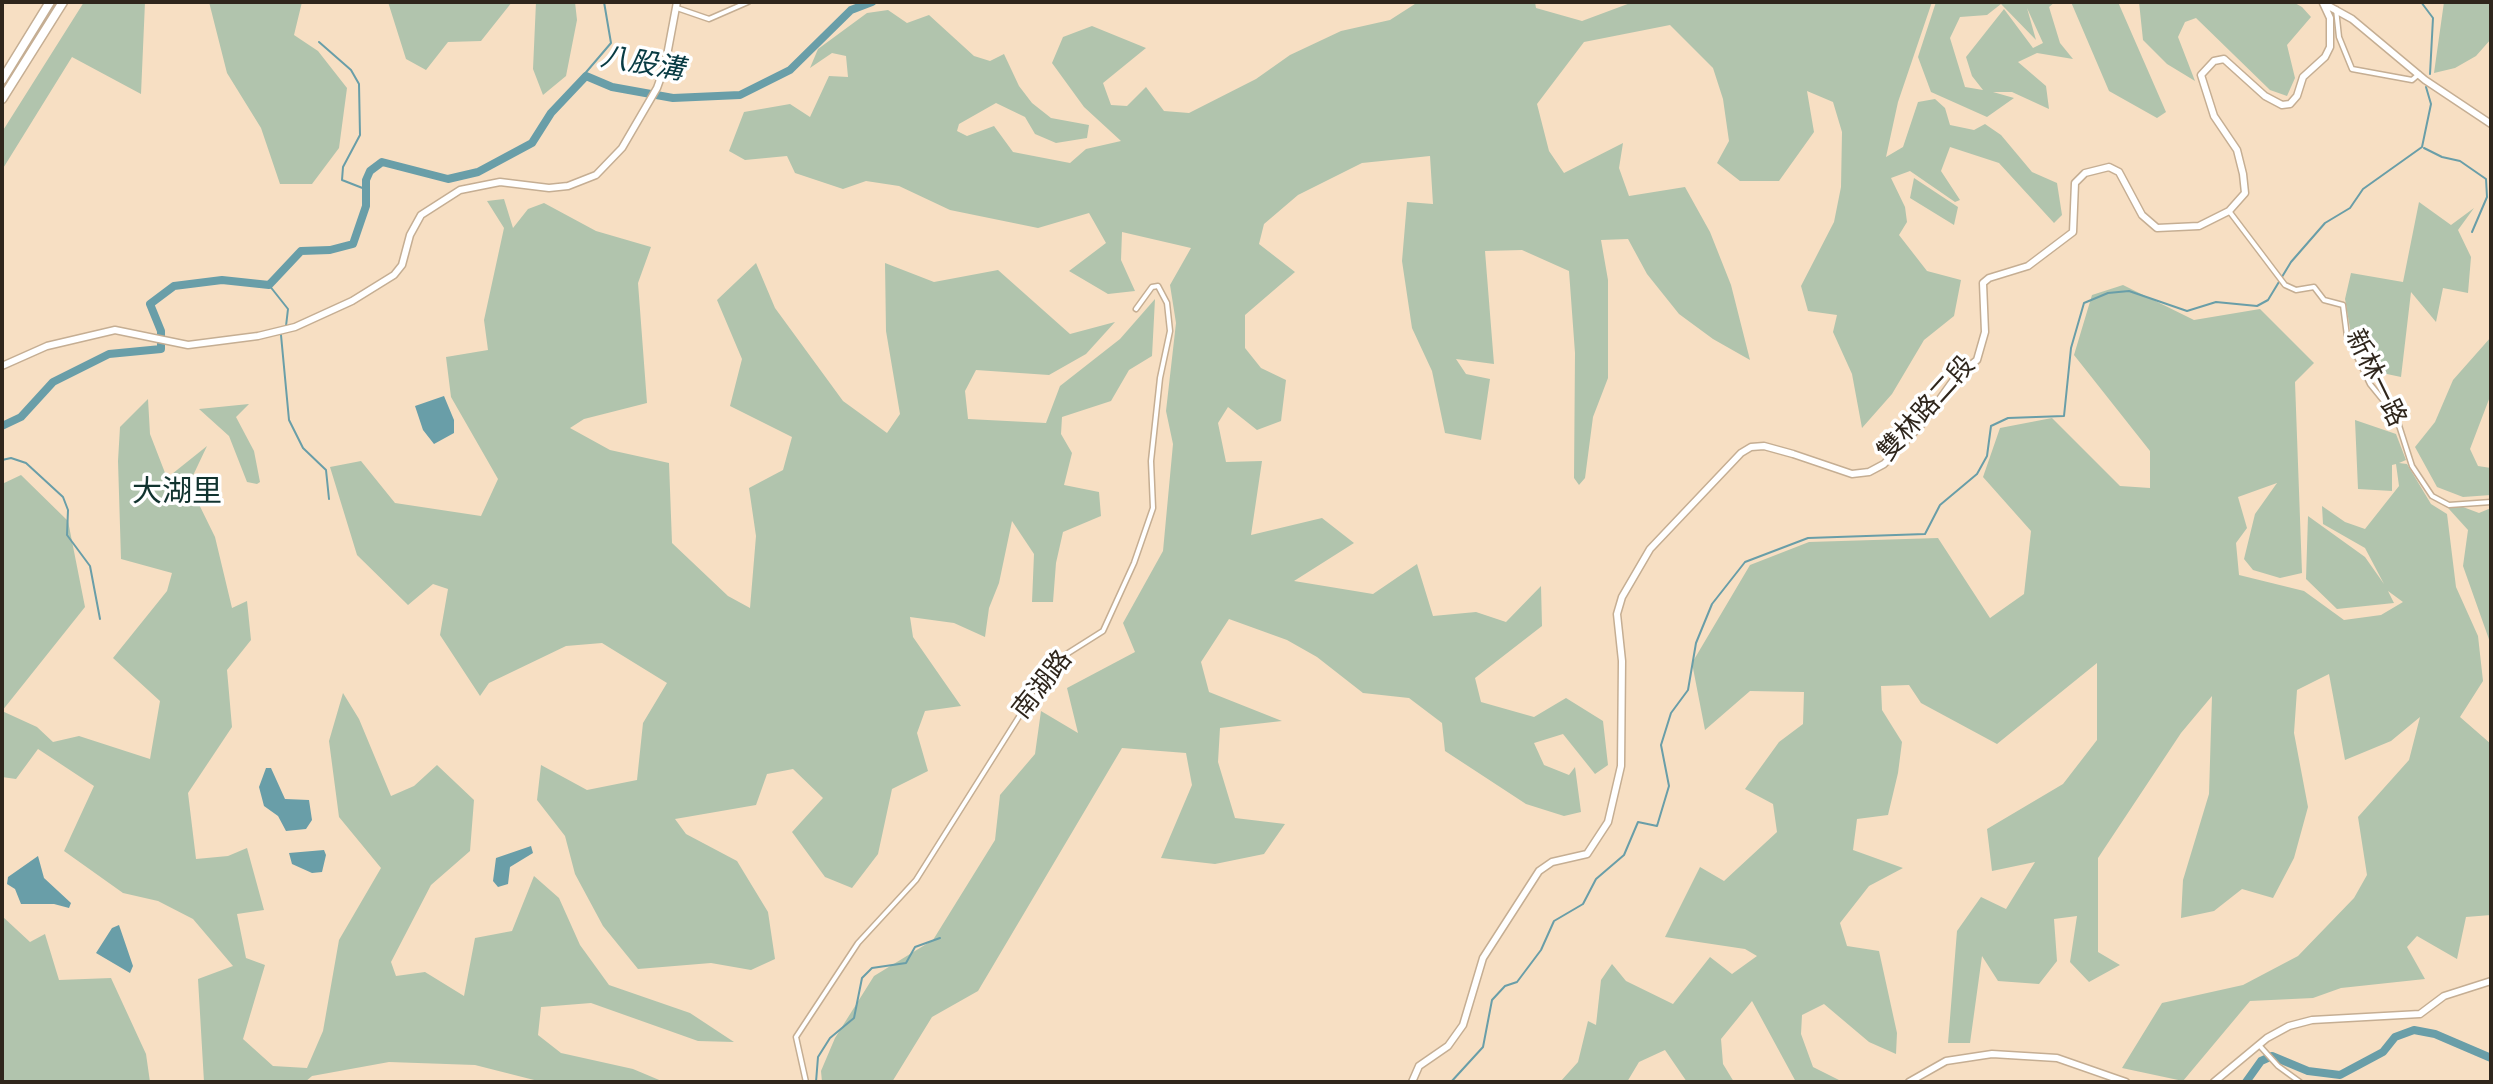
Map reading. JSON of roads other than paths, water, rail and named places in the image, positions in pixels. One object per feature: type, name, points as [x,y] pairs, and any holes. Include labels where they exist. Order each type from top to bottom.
[{"type":"highway","points":[[2,80],[50,2]]},
{"type":"highway","points":[[2,99],[63,2]]},
{"type":"street","points":[[2,366],[47,346],[91,333],[124,330],[188,345],[258,336],[295,327],[341,307],[394,275],[402,265],[416,223],[429,208],[460,190],[483,183],[549,188],[589,179],[609,165],[657,88],[665,66],[677,5],[709,19],[748,2]]},
{"type":"street","points":[[2322,2],[2336,9],[2419,74],[2491,124]]},
{"type":"street","points":[[2229,211],[2245,193],[2243,174],[2237,150],[2214,116],[2201,75],[2214,61],[2224,59],[2265,96],[2278,104],[2290,104],[2295,100],[2303,77],[2325,57],[2330,47],[2330,18],[2322,2]]},
{"type":"street","points":[[2336,9],[2339,37],[2352,69],[2412,80],[2419,74]]},
{"type":"street","name":"雙林路二段","points":[[1412,1082],[1419,1066],[1448,1046],[1463,1025],[1483,958],[1539,871],[1552,862],[1587,854],[1608,822],[1621,766],[1622,667],[1617,614],[1622,597],[1650,549],[1741,453],[1751,447],[1764,446],[1852,474],[1869,472],[1884,464],[1922,424],[1955,378],[1977,360],[1985,332],[1983,283],[2036,262],[2073,232],[2075,183],[2085,173],[2109,167],[2119,172],[2142,215],[2157,228],[2199,226],[2229,211]]},
{"type":"street","name":"新林一路","points":[[2229,211],[2285,285],[2296,290],[2314,287],[2324,300],[2343,305],[2347,336],[2370,384],[2396,416],[2412,466],[2432,496],[2449,505],[2491,502]]},
{"type":"street","name":"南湖路","points":[[806,1082],[796,1037],[858,943],[916,880],[1027,704],[1048,686],[1065,655],[1103,631],[1134,563],[1153,508],[1151,461],[1160,378],[1170,331],[1164,294],[1158,286],[1152,287],[1136,309]]},
{"type":"street","points":[[2214,1082],[2280,1029],[2304,1021],[2420,1014],[2444,996],[2491,981]]},
{"type":"street","points":[[2259,1045],[2278,1066],[2300,1082]]},
{"type":"street","points":[[1909,1082],[1946,1061],[1982,1054],[2057,1058],[2108,1079],[2126,1082]]},
{"type":"water","points":[[444,396],[454,420],[454,433],[434,444],[423,430],[415,406]]},
{"type":"water","points":[[266,768],[271,768],[285,799],[309,800],[312,820],[306,829],[286,831],[278,816],[264,806],[259,787]]},
{"type":"water","points":[[531,846],[533,853],[510,867],[508,884],[498,887],[493,881],[496,858]]},
{"type":"water","points":[[324,850],[326,855],[322,872],[312,873],[292,864],[289,853]]},
{"type":"water","points":[[38,856],[44,878],[71,903],[69,908],[54,904],[21,904],[15,889],[7,884],[8,877]]},
{"type":"water","points":[[119,925],[133,966],[130,973],[96,953],[112,928]]},
{"type":"waterway","points":[[582,77],[611,43],[604,2]]},
{"type":"waterway","name":"八股溝","points":[[2,426],[21,417],[53,382],[109,354],[161,349],[161,331],[150,304],[174,286],[222,280],[269,285],[301,251],[330,250],[353,244],[366,206],[366,180],[370,171],[382,162],[448,179],[478,172],[532,143],[551,113],[586,76],[612,87],[673,98],[740,95],[790,70],[851,10],[872,2]]},
{"type":"waterway","points":[[2421,2],[2433,18],[2430,74]]},
{"type":"waterway","points":[[319,42],[351,70],[359,84],[360,135],[343,167],[342,180],[365,189]]},
{"type":"waterway","points":[[1451,1082],[1483,1047],[1492,1000],[1505,986],[1517,982],[1541,950],[1554,921],[1583,904],[1596,879],[1624,855],[1638,822],[1657,826],[1669,786],[1661,745],[1671,713],[1688,690],[1696,643],[1712,604],[1745,562],[1808,538],[1925,534],[1940,505],[1977,474],[1987,456],[1991,426],[2008,418],[2064,416],[2071,348],[2084,303],[2108,293],[2129,291],[2187,311],[2216,302],[2257,306],[2268,300],[2291,262],[2325,223],[2350,208],[2363,189],[2422,147],[2431,104],[2426,87]]},
{"type":"waterway","points":[[2424,148],[2460,161],[2486,179],[2487,197],[2472,232]]},
{"type":"waterway","points":[[269,285],[288,309],[286,326]]},
{"type":"waterway","points":[[281,335],[289,420],[303,448],[326,470],[329,499]]},
{"type":"waterway","points":[[2,460],[11,458],[26,463],[63,497],[68,510],[67,535],[90,566],[100,619]]},
{"type":"waterway","points":[[816,1082],[818,1057],[830,1038],[854,1018],[862,978],[872,968],[906,963],[915,947],[940,938]]},
{"type":"waterway","points":[[2246,1082],[2261,1061],[2272,1056],[2308,1071],[2340,1075],[2383,1052],[2395,1037],[2414,1030],[2435,1034],[2491,1058]]},
{"type":"district","name":"大湖里","points":[[177,494]]}]
